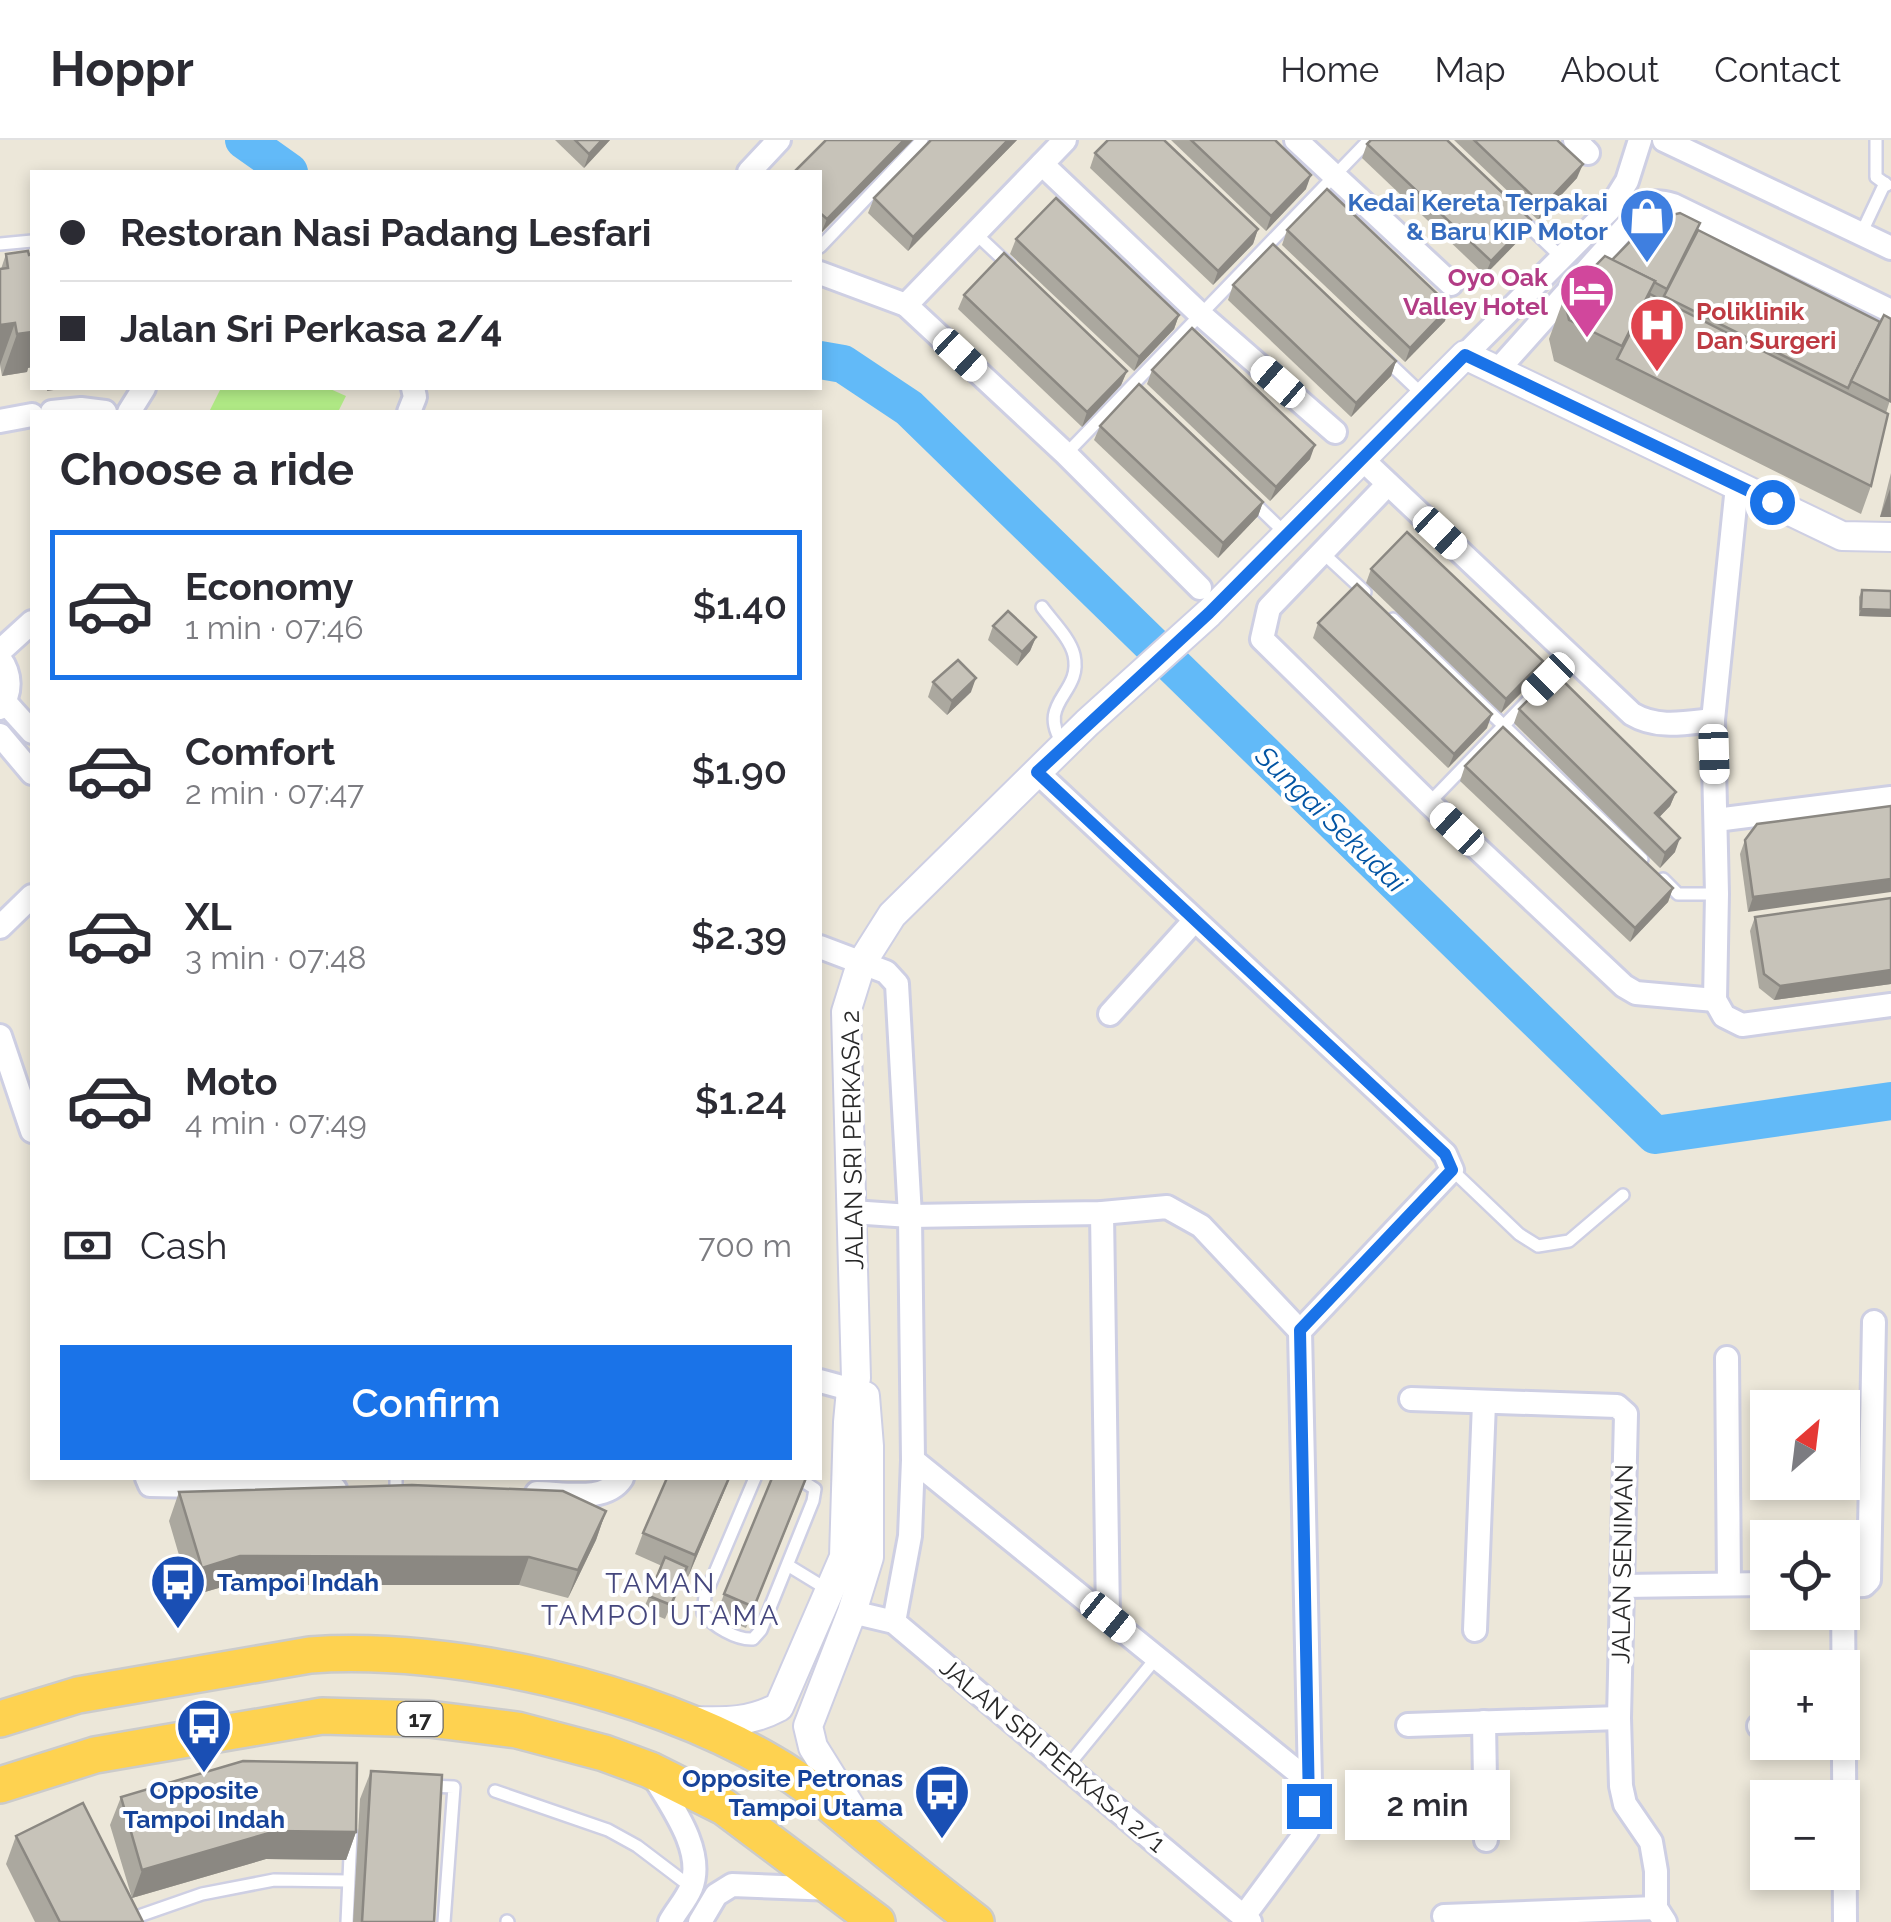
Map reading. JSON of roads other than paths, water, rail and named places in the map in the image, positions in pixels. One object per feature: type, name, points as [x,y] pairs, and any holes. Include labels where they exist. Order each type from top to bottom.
[{"type":"highway","points":[[0,1719],[113,1688],[226,1667],[346,1652],[448,1660],[539,1676],[640,1706],[772,1763],[818,1794],[976,1922]]},
{"type":"highway","name":"17","points":[[0,1785],[95,1755],[322,1716],[428,1719],[517,1730],[604,1753],[650,1770],[724,1807],[876,1922]]},
{"type":"street","points":[[751,170],[779,140]]},
{"type":"street","points":[[906,305],[1065,140]]},
{"type":"street","points":[[1296,140],[1451,284]]},
{"type":"street","name":"JALAN SRI PERKASA 2","points":[[680,1721],[741,1722],[779,1706],[844,1557],[857,1387],[846,1012],[861,964],[892,915],[1134,681],[1205,601],[1287,535],[1609,210],[1626,181],[1640,140]]},
{"type":"street","points":[[1664,140],[1891,248]]},
{"type":"street","points":[[1042,164],[1200,314],[1335,432]]},
{"type":"street","points":[[1496,372],[1588,282],[1647,203],[1659,201],[1673,204],[1891,311]]},
{"type":"street","points":[[822,273],[906,305],[1066,454],[1205,601]]},
{"type":"street","points":[[1465,355],[1842,536],[1891,536]]},
{"type":"street","points":[[0,421],[30,415]]},
{"type":"street","points":[[1362,459],[1632,714],[1662,724],[1713,720]]},
{"type":"street","points":[[1388,484],[1269,608],[1262,639],[1624,986],[1636,992],[1715,1000]]},
{"type":"street","points":[[1737,486],[1713,720],[1715,1000],[1724,1016],[1742,1026],[1891,1005]]},
{"type":"street","points":[[30,624],[0,655],[9,676],[2,705],[30,730]]},
{"type":"street","points":[[0,736],[30,771]]},
{"type":"street","points":[[1037,772],[1445,1154],[1452,1170],[1300,1330]]},
{"type":"street","points":[[1716,820],[1891,798]]},
{"type":"street","points":[[0,927],[30,898]]},
{"type":"street","points":[[1110,1014],[1194,921]]},
{"type":"street","points":[[822,948],[886,972],[897,984],[910,1216],[913,1460],[910,1536],[894,1622]]},
{"type":"street","points":[[0,1036],[30,1124]]},
{"type":"street","points":[[852,1212],[910,1216],[1102,1213],[1167,1207],[1202,1226],[1300,1330],[1310,1782],[1307,1831],[1247,1919]]},
{"type":"street","points":[[1102,1213],[1108,1617]]},
{"type":"street","points":[[1860,1585],[1869,1580],[1874,1322]]},
{"type":"street","points":[[1727,1358],[1729,1584]]},
{"type":"street","points":[[822,1381],[857,1387]]},
{"type":"street","name":"JALAN SRI PERKASA 2","points":[[857,1387],[868,1446],[869,1557],[808,1726],[813,1747],[869,1837]]},
{"type":"street","name":"JALAN SENIMAN","points":[[1411,1399],[1623,1408],[1626,1414],[1621,1786],[1625,1804],[1651,1842],[1660,1915]]},
{"type":"street","points":[[1475,1630],[1484,1403]]},
{"type":"street","points":[[913,1460],[1310,1782]]},
{"type":"street","points":[[148,1481],[388,1487]]},
{"type":"street","points":[[508,1492],[601,1494],[620,1481]]},
{"type":"street","points":[[1622,1586],[1750,1584]]},
{"type":"street","name":"JALAN SRI PERKASA 2/1","points":[[852,1612],[894,1622],[1247,1919]]},
{"type":"street","points":[[1408,1725],[1619,1718]]},
{"type":"street","points":[[1484,1722],[1486,1840]]},
{"type":"street","points":[[1843,1760],[1845,1922]]},
{"type":"street","points":[[650,1770],[678,1816],[694,1868],[691,1887],[670,1922]]},
{"type":"street","points":[[700,1922],[716,1894],[732,1886],[834,1889]]},
{"type":"street","points":[[1444,1916],[1660,1915]]},
{"type":"lane","points":[[822,244],[922,140]]},
{"type":"lane","points":[[1066,454],[1368,140]]},
{"type":"lane","points":[[1861,234],[1888,185],[1876,178],[1876,140]]},
{"type":"lane","points":[[1507,205],[1561,257]]},
{"type":"lane","points":[[1253,233],[1281,260]]},
{"type":"lane","points":[[976,234],[1018,275]]},
{"type":"lane","points":[[0,244],[30,241]]},
{"type":"lane","points":[[1367,342],[1424,396]]},
{"type":"lane","points":[[1118,371],[1146,398]]},
{"type":"lane","points":[[1245,494],[1287,535]]},
{"type":"lane","points":[[1324,554],[1678,894],[1717,894]]},
{"type":"lane","points":[[1042,607],[1071,647],[1075,659],[1075,672],[1053,719],[1052,728],[1064,746]]},
{"type":"lane","points":[[1429,803],[1570,657]]},
{"type":"lane","points":[[1452,1170],[1519,1234],[1538,1246],[1568,1242],[1623,1195]]},
{"type":"lane","points":[[753,1480],[705,1596],[703,1613],[709,1621],[744,1640],[753,1640],[761,1630],[789,1566],[814,1490],[801,1480]]},
{"type":"lane","points":[[789,1566],[830,1591]]},
{"type":"lane","points":[[1067,1767],[1157,1657]]},
{"type":"lane","points":[[420,1786],[454,1788],[444,1922]]},
{"type":"lane","points":[[495,1791],[608,1830],[637,1846],[691,1887]]},
{"type":"lane","points":[[347,1922],[352,1816]]},
{"type":"lane","points":[[127,1902],[137,1920],[202,1894],[274,1880],[348,1881]]},
{"type":"waterway","name":"Sungai Sekudai","points":[[244,140],[286,170]]},
{"type":"waterway","name":"Sungai Sekudai","points":[[822,360],[843,364],[909,408],[1655,1135],[1891,1101]]},
{"type":"place","name":"Kedai Kereta Terpakai & Baru KIP Motor","points":[[1647,265]]},
{"type":"place","name":"Oyo Oak Valley Hotel","points":[[1587,340]]},
{"type":"place","name":"Poliklinik Dan Surgeri","points":[[1657,374]]},
{"type":"place","name":"Tampoi Indah","points":[[178,1631]]},
{"type":"place","name":"Opposite Tampoi Indah","points":[[204,1775]]},
{"type":"place","name":"Opposite Petronas Tampoi Utama","points":[[942,1841]]},
{"type":"district","name":"TAMAN TAMPOI UTAMA","points":[[661,1599]]}]
